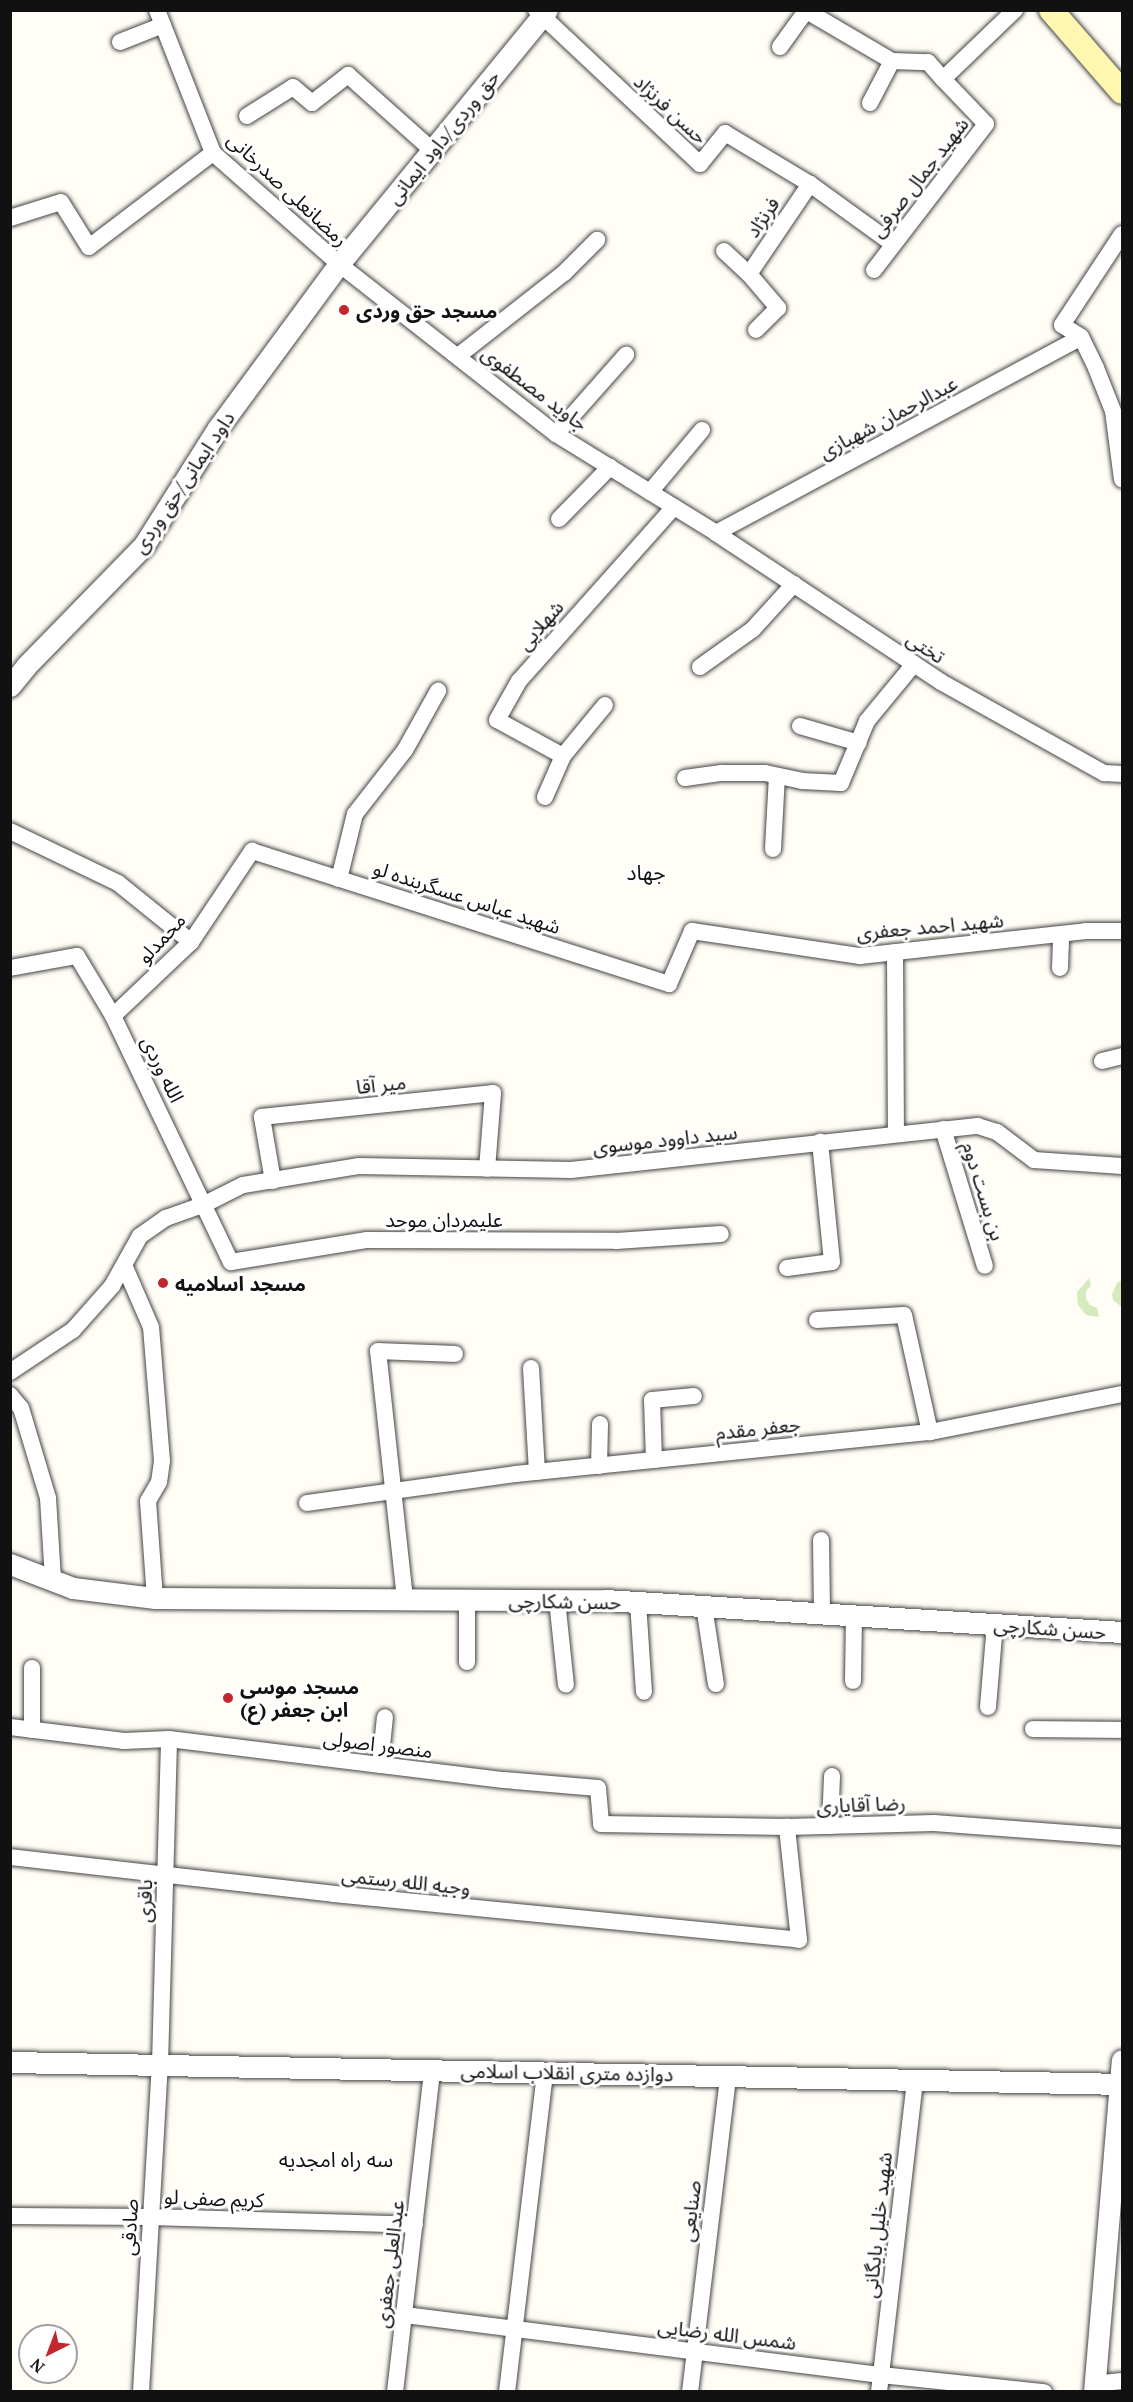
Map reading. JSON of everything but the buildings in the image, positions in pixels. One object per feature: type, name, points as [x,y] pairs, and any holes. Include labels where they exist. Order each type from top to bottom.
[{"type":"main road","points":[[1052,10],[1122,92]]},
{"type":"street","points":[[780,47],[806,11],[892,61],[928,62],[943,79],[1015,10]]},
{"type":"street","name":"حق وردی/داود ایمانی","points":[[339,264],[542,12]]},
{"type":"street","name":"حسن فرنژاد","points":[[542,12],[700,164],[725,133],[810,184],[893,244]]},
{"type":"street","points":[[120,42],[160,18]]},
{"type":"street","name":"رمضانعلی صدرخانی","points":[[160,18],[213,153],[339,264]]},
{"type":"street","points":[[870,103],[892,61]]},
{"type":"street","points":[[247,116],[293,87],[312,103],[348,75],[432,150]]},
{"type":"street","name":"شهید جمال صرفی","points":[[874,270],[986,124],[943,79]]},
{"type":"street","points":[[10,218],[61,202],[89,247],[213,153]]},
{"type":"street","name":"فرنژاد","points":[[749,274],[810,184]]},
{"type":"street","points":[[1122,234],[1062,326],[1081,337],[1113,411],[1122,479]]},
{"type":"street","points":[[458,356],[564,273],[597,240]]},
{"type":"street","points":[[724,251],[749,274],[778,308],[756,330]]},
{"type":"street","name":"جاوید مصطفوی","points":[[339,264],[556,434],[716,533]]},
{"type":"street","name":"داود ایمانی/حق وردی","points":[[10,686],[26,666],[144,546],[218,428],[339,264]]},
{"type":"street","name":"عبدالرحمان شهبازی","points":[[716,533],[1081,337]]},
{"type":"street","points":[[556,434],[626,356]]},
{"type":"street","points":[[650,492],[702,430]]},
{"type":"street","points":[[559,519],[610,467]]},
{"type":"street","name":"شهلایی","points":[[563,756],[496,720],[519,681],[674,507]]},
{"type":"street","name":"تختی","points":[[716,533],[914,664],[1104,774],[1122,774]]},
{"type":"street","points":[[700,667],[753,629],[794,584]]},
{"type":"street","points":[[685,778],[722,773],[841,783],[867,721],[914,664]]},
{"type":"street","points":[[339,879],[355,814],[405,750],[438,691]]},
{"type":"street","points":[[545,797],[563,756],[605,705]]},
{"type":"street","points":[[800,726],[859,743]]},
{"type":"street","points":[[773,849],[777,776]]},
{"type":"street","points":[[10,831],[118,883],[191,942]]},
{"type":"street","name":"شهید عباس عسگربنده لو","points":[[252,851],[669,984]]},
{"type":"street","name":"محمدلو","points":[[113,1016],[191,942],[252,851]]},
{"type":"street","name":"شهید احمد جعفری","points":[[669,984],[692,931],[860,956],[1061,934],[1122,931]]},
{"type":"street","points":[[1060,968],[1061,934]]},
{"type":"street","points":[[895,952],[896,1134]]},
{"type":"street","name":"الله وردی","points":[[10,968],[77,956],[113,1016],[206,1204]]},
{"type":"street","points":[[1102,1061],[1122,1056]]},
{"type":"street","name":"میر آقا","points":[[273,1180],[262,1117],[494,1093],[487,1169]]},
{"type":"street","name":"سید داوود موسوی","points":[[10,1372],[73,1330],[112,1286],[140,1236],[166,1218],[206,1204],[243,1185],[359,1166],[571,1170],[978,1126],[997,1132],[1034,1160],[1122,1166]]},
{"type":"street","name":"بن بست دوم","points":[[943,1129],[984,1266]]},
{"type":"street","points":[[787,1268],[832,1262],[820,1143]]},
{"type":"street","name":"علیمردان موحد","points":[[206,1204],[231,1262],[367,1240],[616,1241],[721,1234]]},
{"type":"street","points":[[124,1265],[152,1327],[162,1461],[159,1482],[148,1501],[155,1598]]},
{"type":"street","points":[[817,1320],[904,1315],[930,1432]]},
{"type":"street","points":[[405,1599],[378,1351],[455,1354]]},
{"type":"street","points":[[531,1368],[537,1472]]},
{"type":"street","name":"جعفر مقدم","points":[[307,1503],[537,1472],[930,1432],[1122,1394]]},
{"type":"street","points":[[10,1395],[21,1408],[48,1498],[53,1580]]},
{"type":"street","points":[[654,1460],[652,1400],[694,1396]]},
{"type":"street","points":[[599,1466],[600,1424]]},
{"type":"street","points":[[820,1540],[822,1614]]},
{"type":"street","name":"حسن شکارچی","points":[[10,1564],[73,1588],[155,1598],[638,1602],[1122,1632]]},
{"type":"street","points":[[466,1600],[467,1662]]},
{"type":"street","points":[[557,1600],[566,1685]]},
{"type":"street","points":[[638,1602],[644,1692]]},
{"type":"street","points":[[704,1606],[716,1684]]},
{"type":"street","points":[[854,1616],[854,1681]]},
{"type":"street","points":[[988,1707],[995,1624]]},
{"type":"street","points":[[32,1668],[32,1730]]},
{"type":"street","points":[[380,1765],[385,1717]]},
{"type":"street","name":"منصور اصولی","points":[[10,1727],[124,1741],[170,1739],[504,1780],[598,1788],[601,1824]]},
{"type":"street","points":[[1033,1729],[1122,1730]]},
{"type":"street","name":"باقری","points":[[160,2064],[170,1739]]},
{"type":"street","points":[[830,1826],[832,1776]]},
{"type":"street","name":"رضا آقایاری","points":[[601,1824],[788,1827],[934,1823],[1122,1837]]},
{"type":"street","name":"وجیه الله رستمی","points":[[10,1857],[166,1876],[798,1940],[788,1827]]},
{"type":"street","points":[[1122,2060],[1094,2388],[1122,2381]]},
{"type":"street","name":"دوازده متری انقلاب اسلامی","points":[[10,2062],[1121,2084]]},
{"type":"street","name":"صادقی","points":[[141,2391],[160,2064]]},
{"type":"street","name":"عبدالعلی جعفری","points":[[395,2391],[432,2070]]},
{"type":"street","points":[[507,2391],[545,2072]]},
{"type":"street","name":"صنایعی","points":[[690,2391],[728,2076]]},
{"type":"street","name":"شهید خلیل بایگانی","points":[[880,2383],[915,2079]]},
{"type":"street","name":"کریم صفی لو","points":[[10,2216],[150,2217],[415,2225]]},
{"type":"street","name":"شمس الله رضایی","points":[[405,2315],[694,2351],[880,2383],[1044,2391]]},
{"type":"green space","points":[[1089,1278],[1091,1286],[1086,1291],[1086,1299],[1090,1305],[1097,1308],[1099,1317],[1086,1315],[1078,1305],[1077,1292]]},
{"type":"green space","points":[[1122,1280],[1122,1307],[1113,1300],[1112,1294],[1117,1283]]},
{"type":"place","name":"مسجد حق وردی","points":[[344,310]]},
{"type":"place","name":"مسجد اسلامیه","points":[[163,1283]]},
{"type":"place","name":"مسجد موسی ابن جعفر (ع)","points":[[228,1698]]},
{"type":"district","name":"جهاد","points":[[646,872]]},
{"type":"district","name":"سه راه امجدیه","points":[[336,2159]]}]
